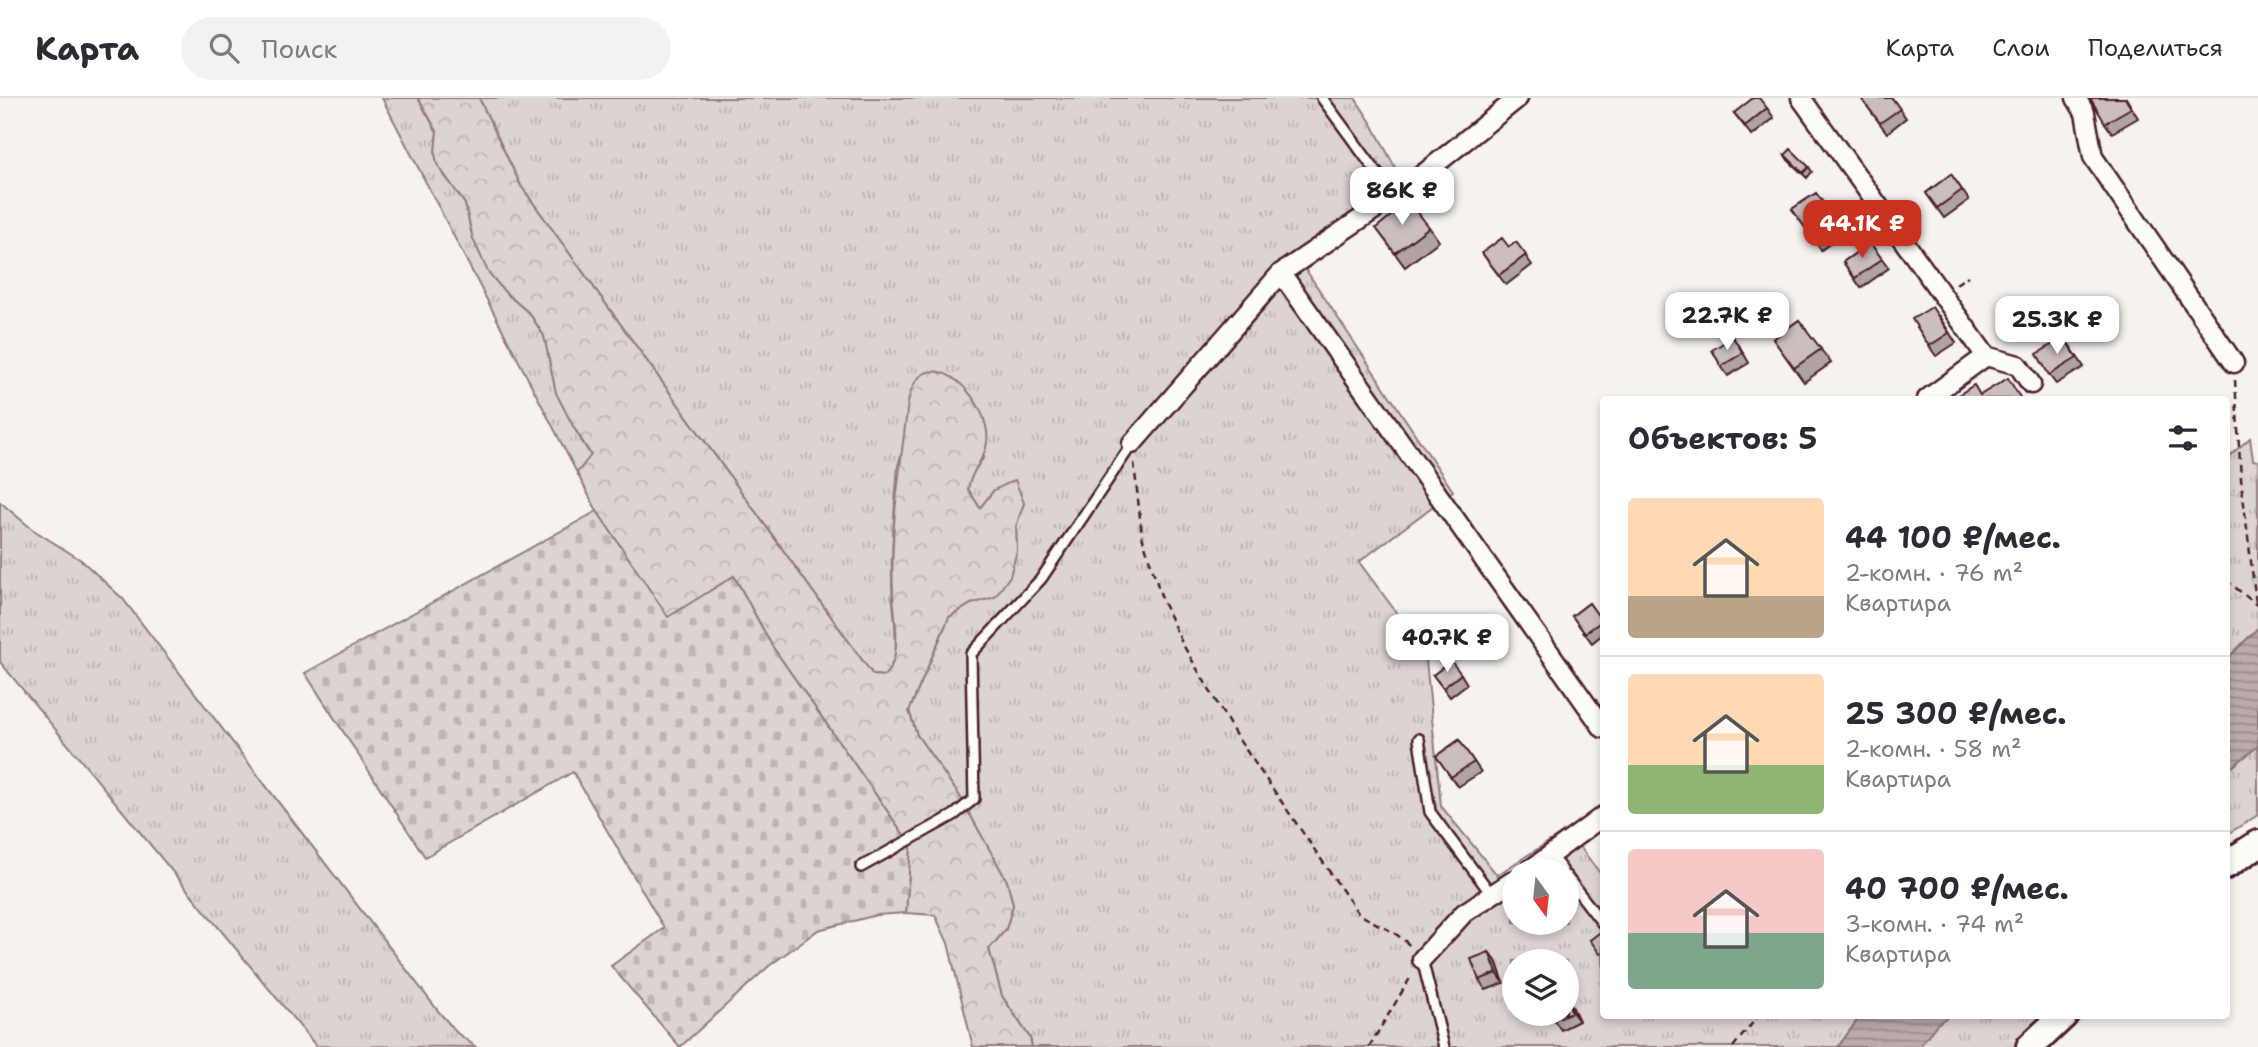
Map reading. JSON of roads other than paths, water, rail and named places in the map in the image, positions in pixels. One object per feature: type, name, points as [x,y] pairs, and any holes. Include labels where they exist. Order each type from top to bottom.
[{"type":"street","points":[[1132,444],[1281,273],[1394,196],[1518,98]]},
{"type":"street","points":[[1801,98],[1986,356],[2018,365],[2031,384]]},
{"type":"street","points":[[2076,98],[2085,113],[2093,157],[2234,363]]},
{"type":"street","points":[[1281,273],[1600,724]]},
{"type":"street","points":[[1931,396],[1986,356]]},
{"type":"street","points":[[1561,858],[1600,819]]},
{"type":"street","points":[[2230,862],[2258,844]]},
{"type":"street","points":[[1422,959],[1464,913],[1502,888]]},
{"type":"street","points":[[2030,1047],[2060,1019]]},
{"type":"lane","points":[[1322,98],[1394,196]]},
{"type":"lane","points":[[860,867],[954,815],[974,799],[971,654],[1041,579],[1132,444]]},
{"type":"lane","points":[[1419,739],[1430,812],[1492,895]]},
{"type":"lane","points":[[1579,893],[1600,920]]},
{"type":"lane","points":[[1422,959],[1444,1047]]}]
